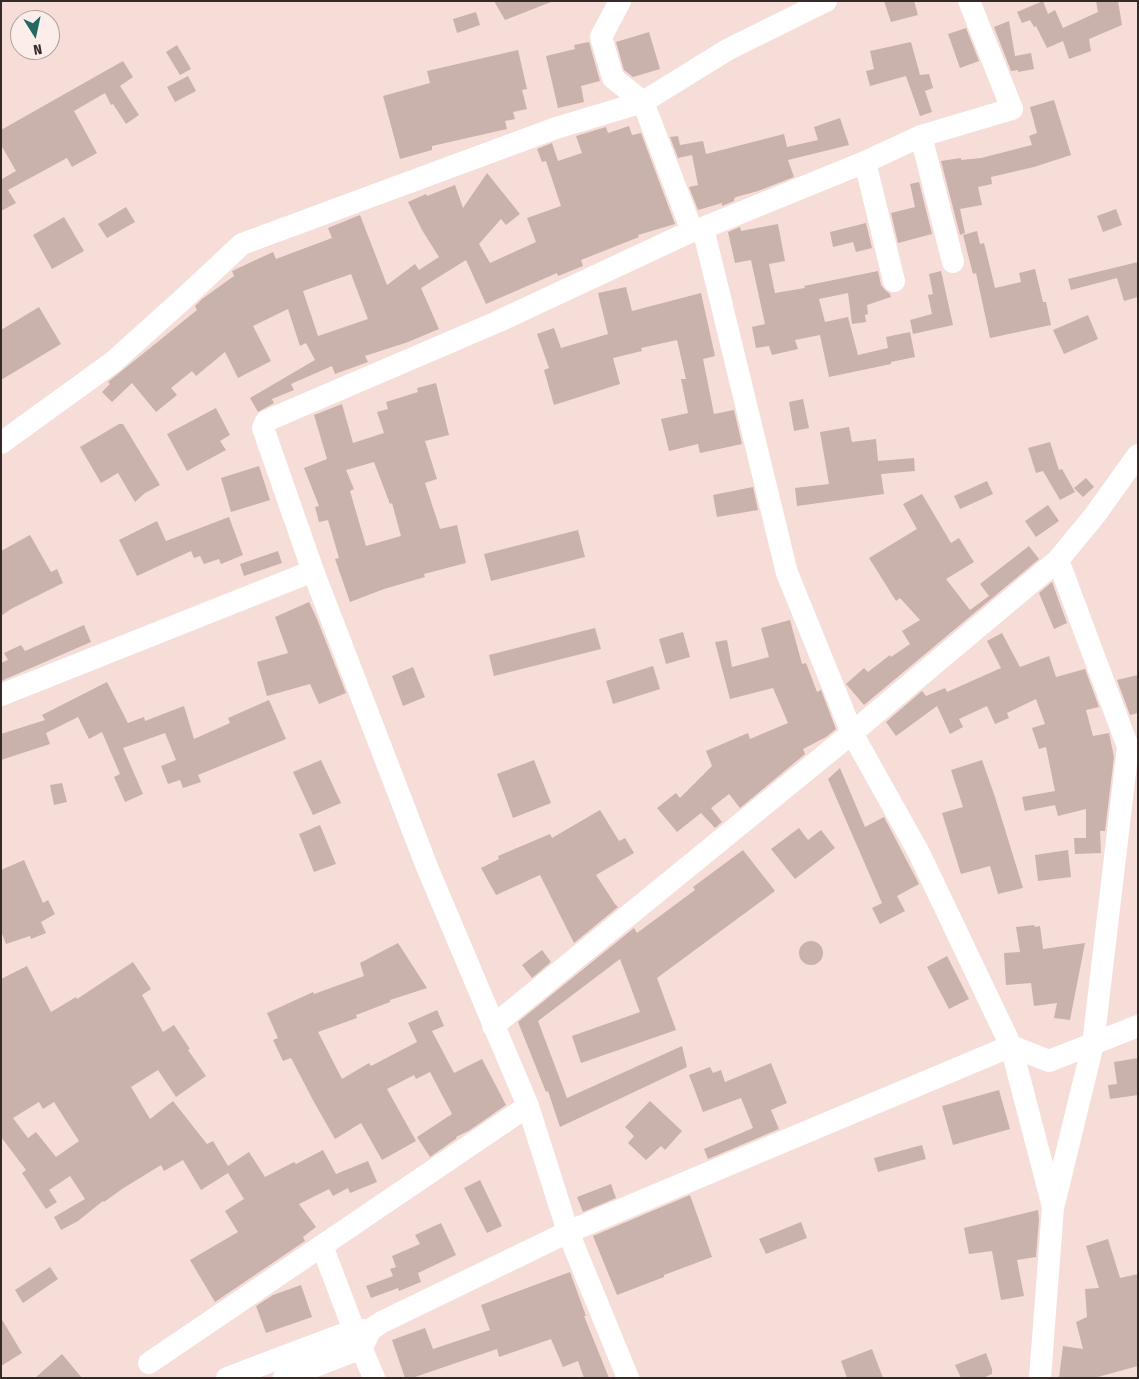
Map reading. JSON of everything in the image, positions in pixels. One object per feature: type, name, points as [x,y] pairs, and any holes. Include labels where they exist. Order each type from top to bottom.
[{"type":"street","points":[[620,1],[601,37],[613,78],[643,102],[698,229],[787,573],[852,733],[920,853],[1011,1046],[1054,1207]]},
{"type":"street","points":[[1,443],[113,362],[242,244],[556,128],[643,102],[727,50],[826,1]]},
{"type":"street","points":[[628,1378],[568,1232],[528,1106],[427,867],[313,571],[263,428],[266,422],[497,322],[698,229],[865,162],[920,136],[1012,109],[969,1]]},
{"type":"street","points":[[920,136],[953,262]]},
{"type":"street","points":[[865,162],[894,281]]},
{"type":"street","points":[[493,1026],[852,733],[1058,560],[1095,515],[1138,455]]},
{"type":"street","points":[[1040,1378],[1054,1207],[1093,1044],[1128,747],[1058,560]]},
{"type":"street","points":[[1,695],[313,571]]},
{"type":"street","points":[[284,1378],[362,1336],[382,1322],[568,1232],[1011,1046],[1049,1061],[1138,1026]]},
{"type":"street","points":[[149,1363],[528,1106]]},
{"type":"street","points":[[322,1246],[362,1336],[374,1378]]},
{"type":"street","points":[[227,1378],[362,1336]]},
{"type":"building","points":[[494,1],[551,1],[551,2],[505,20]]},
{"type":"building","points":[[884,1],[914,1],[918,15],[891,22]]},
{"type":"building","points":[[1043,1],[1048,14],[1055,10],[1063,28],[1098,12],[1096,1],[1118,1],[1122,25],[1089,39],[1091,51],[1069,59],[1063,41],[1047,48],[1036,26],[1034,27],[1030,20],[1022,23],[1017,12]]},
{"type":"building","points":[[476,12],[480,25],[457,33],[453,19]]},
{"type":"building","points":[[1009,21],[1015,56],[1031,53],[1034,69],[1018,72],[1018,70],[1011,71],[994,27]]},
{"type":"building","points":[[966,28],[979,61],[960,68],[948,34]]},
{"type":"building","points":[[649,32],[660,69],[633,77],[624,70],[616,42]]},
{"type":"building","points":[[589,42],[600,81],[581,86],[584,102],[558,108],[546,56],[575,49],[574,45]]},
{"type":"building","points":[[911,42],[920,75],[929,74],[933,88],[925,91],[932,112],[920,116],[906,76],[870,86],[866,71],[874,69],[870,51]]},
{"type":"building","points":[[177,45],[191,69],[180,75],[166,52]]},
{"type":"building","points":[[518,50],[527,89],[522,90],[527,109],[513,112],[515,119],[505,121],[507,129],[432,146],[432,150],[400,159],[383,96],[430,83],[427,71]]},
{"type":"building","points":[[123,61],[133,77],[120,86],[139,115],[126,124],[113,104],[111,105],[105,93],[74,111],[97,153],[72,167],[67,158],[8,190],[16,203],[1,211],[1,178],[16,171],[1,145],[1,130]]},
{"type":"building","points":[[188,76],[196,91],[175,102],[167,87]]},
{"type":"building","points":[[1054,100],[1071,155],[1034,167],[991,177],[992,184],[978,187],[982,205],[960,209],[965,233],[960,235],[941,161],[981,158],[1032,145],[1029,136],[1037,133],[1030,107]]},
{"type":"building","points":[[840,118],[849,145],[788,160],[794,177],[736,197],[734,201],[722,206],[722,203],[698,210],[689,187],[698,185],[692,155],[678,158],[670,137],[678,136],[680,145],[703,141],[706,154],[784,134],[787,147],[818,140],[814,127]]},
{"type":"building","points":[[629,126],[632,135],[641,133],[675,224],[638,235],[639,237],[581,260],[583,266],[558,276],[557,273],[486,304],[466,260],[421,288],[439,329],[408,342],[365,356],[368,362],[335,374],[332,366],[291,384],[294,390],[272,399],[274,403],[258,412],[250,398],[315,360],[306,343],[300,346],[288,309],[253,326],[271,361],[238,378],[225,352],[196,376],[192,371],[171,388],[177,395],[156,412],[132,383],[112,402],[102,392],[110,384],[108,382],[197,310],[195,306],[202,299],[234,276],[232,271],[273,252],[276,259],[332,238],[328,228],[360,215],[387,285],[415,264],[419,270],[439,257],[422,230],[408,202],[455,185],[463,208],[487,173],[520,214],[506,225],[501,219],[479,244],[490,263],[536,242],[527,218],[561,206],[546,161],[542,162],[537,149],[552,143],[558,161],[582,153],[576,136],[606,127],[608,133]],"holes":[[[351,274],[368,319],[318,336],[303,291]]]},
{"type":"building","points":[[919,182],[932,234],[898,243],[891,213],[915,207],[910,184]]},
{"type":"building","points":[[126,207],[135,222],[107,238],[98,224]]},
{"type":"building","points":[[1116,209],[1122,225],[1103,232],[1097,216]]},
{"type":"building","points":[[64,217],[84,251],[52,269],[33,235]]},
{"type":"building","points":[[866,223],[872,248],[856,252],[853,242],[833,247],[830,232]]},
{"type":"building","points":[[778,224],[785,261],[769,264],[775,293],[878,271],[881,285],[891,297],[867,305],[868,314],[865,315],[866,322],[852,324],[848,293],[819,299],[825,322],[848,317],[858,355],[888,348],[886,337],[910,332],[915,357],[829,377],[820,335],[795,340],[798,349],[772,355],[769,346],[756,348],[752,327],[765,324],[751,260],[735,263],[728,232],[740,227],[741,231]]},
{"type":"building","points":[[977,231],[980,244],[984,243],[995,288],[1021,282],[1019,273],[1035,269],[1043,302],[1046,302],[1051,325],[990,338],[976,273],[973,274],[963,235]]},
{"type":"building","points":[[1138,262],[1138,297],[1124,301],[1117,278],[1071,290],[1068,279]]},
{"type":"building","points":[[941,271],[953,325],[913,334],[910,320],[932,314],[928,295],[933,294],[929,274]]},
{"type":"building","points":[[626,287],[632,311],[701,293],[715,356],[703,359],[714,414],[734,410],[742,444],[700,453],[698,444],[669,451],[661,419],[688,413],[681,379],[686,379],[677,340],[641,348],[642,351],[613,358],[620,384],[554,405],[544,370],[549,368],[537,334],[554,328],[561,348],[608,334],[598,293]]},
{"type":"building","points":[[39,307],[61,344],[1,380],[1,330]]},
{"type":"building","points":[[1088,315],[1098,339],[1064,354],[1053,330]]},
{"type":"building","points":[[436,383],[449,435],[425,441],[437,479],[425,483],[440,529],[457,525],[466,563],[424,574],[425,577],[384,589],[350,602],[335,559],[339,558],[328,520],[319,522],[315,507],[319,506],[304,468],[327,459],[314,415],[342,404],[353,443],[384,433],[377,412],[388,409],[386,402],[418,392],[417,388]],"holes":[[[374,462],[390,504],[392,503],[401,536],[366,546],[350,491],[354,489],[346,470]]]},
{"type":"building","points":[[803,399],[809,428],[794,431],[789,402]]},
{"type":"building","points":[[216,408],[230,435],[220,441],[226,450],[187,471],[167,434]]},
{"type":"building","points":[[119,424],[123,424],[160,485],[145,493],[135,502],[118,473],[101,483],[80,447]]},
{"type":"building","points":[[849,427],[852,442],[876,439],[878,461],[914,458],[915,471],[881,474],[884,494],[797,506],[795,488],[829,484],[820,432]]},
{"type":"building","points":[[1050,442],[1059,470],[1062,469],[1075,492],[1060,500],[1043,471],[1036,473],[1028,448]]},
{"type":"building","points":[[259,466],[270,500],[231,512],[221,478]]},
{"type":"building","points":[[1086,478],[1094,487],[1083,497],[1074,488]]},
{"type":"building","points":[[987,481],[993,494],[960,509],[954,496]]},
{"type":"building","points":[[753,487],[758,510],[717,517],[713,495]]},
{"type":"building","points":[[922,494],[951,543],[959,538],[974,562],[946,579],[970,610],[989,596],[980,584],[1029,546],[1039,559],[864,705],[846,684],[864,668],[868,672],[890,655],[891,657],[910,644],[902,631],[920,620],[900,598],[896,601],[869,558],[917,529],[903,504]]},
{"type":"building","points":[[1048,505],[1059,521],[1036,537],[1025,521]]},
{"type":"building","points":[[229,517],[243,555],[221,564],[219,559],[204,564],[200,556],[194,558],[191,551],[137,576],[119,540],[157,521],[166,541]]},
{"type":"building","points":[[578,530],[585,557],[491,581],[484,554]]},
{"type":"building","points":[[30,535],[51,572],[57,569],[63,583],[1,616],[1,551]]},
{"type":"building","points":[[278,551],[282,563],[244,576],[240,564]]},
{"type":"building","points":[[1052,582],[1067,623],[1054,629],[1039,593]]},
{"type":"building","points":[[309,602],[346,693],[319,704],[310,684],[267,696],[257,662],[288,653],[275,617]]},
{"type":"building","points":[[790,620],[802,664],[806,663],[817,692],[821,690],[836,729],[826,737],[803,749],[805,754],[740,808],[729,794],[711,808],[722,822],[715,828],[701,813],[677,832],[657,808],[676,793],[680,798],[712,766],[706,751],[748,733],[750,739],[788,723],[773,688],[730,699],[715,642],[727,640],[732,667],[769,657],[761,628]]},
{"type":"building","points":[[84,625],[91,642],[1,681],[1,663],[8,660],[4,653],[21,645],[25,651]]},
{"type":"building","points":[[595,628],[601,649],[494,676],[489,655]]},
{"type":"building","points":[[683,632],[690,657],[666,664],[659,639]]},
{"type":"building","points":[[1002,633],[1020,667],[1049,656],[1056,677],[1085,669],[1099,707],[1086,710],[1093,736],[1109,733],[1114,757],[1105,831],[1100,831],[1101,853],[1075,854],[1074,838],[1086,838],[1086,809],[1058,816],[1055,805],[1025,811],[1022,797],[1055,791],[1046,747],[1039,749],[1032,728],[1045,724],[1036,699],[1007,713],[1009,718],[995,724],[987,706],[959,719],[963,727],[950,734],[937,706],[896,736],[886,722],[922,691],[926,696],[945,688],[947,692],[1001,668],[987,641]]},
{"type":"building","points":[[653,666],[660,689],[613,704],[606,681]]},
{"type":"building","points":[[413,667],[425,697],[403,706],[392,676]]},
{"type":"building","points":[[1138,675],[1138,713],[1130,715],[1117,680]]},
{"type":"building","points":[[107,682],[128,723],[144,717],[145,721],[184,706],[194,739],[230,723],[228,718],[269,700],[286,739],[198,775],[201,782],[183,788],[180,780],[168,784],[161,766],[176,760],[165,733],[123,748],[143,794],[125,802],[114,777],[120,774],[102,732],[89,739],[78,717],[46,733],[50,744],[1,760],[1,734],[45,720],[42,715]]},
{"type":"building","points":[[321,760],[341,803],[313,815],[293,772]]},
{"type":"building","points":[[534,760],[551,803],[513,818],[497,774]]},
{"type":"building","points":[[982,760],[1023,888],[998,894],[990,866],[961,874],[942,813],[963,807],[951,770]]},
{"type":"building","points":[[840,768],[865,827],[884,817],[919,884],[897,896],[905,911],[880,924],[872,908],[882,903],[828,779]]},
{"type":"building","points":[[62,783],[67,802],[54,805],[50,785]]},
{"type":"building","points":[[600,810],[619,841],[625,838],[634,853],[596,875],[618,907],[574,943],[540,875],[496,895],[481,868],[499,859],[498,856],[550,834],[552,838]]},
{"type":"building","points":[[320,825],[336,864],[314,872],[299,834]]},
{"type":"building","points":[[799,828],[808,840],[821,830],[835,848],[795,879],[771,849]]},
{"type":"building","points":[[743,850],[775,891],[657,978],[676,1030],[581,1063],[572,1036],[640,1012],[620,959],[538,1021],[567,1098],[682,1046],[687,1067],[560,1127],[548,1091],[546,1092],[518,1022],[634,928],[637,933],[695,890],[693,887]]},
{"type":"building","points":[[1068,850],[1071,877],[1038,881],[1035,855]]},
{"type":"building","points":[[24,860],[43,903],[48,900],[55,914],[41,922],[46,933],[31,939],[30,936],[6,944],[1,931],[1,870]]},
{"type":"building","points":[[1034,925],[1035,927],[1040,926],[1043,949],[1085,943],[1070,1020],[1054,1018],[1057,1003],[1034,1006],[1031,983],[1006,985],[1004,953],[1020,952],[1016,927]]},
{"type":"building","points":[[811,941],[820,944],[823,953],[820,962],[811,965],[802,962],[799,953],[802,944]]},
{"type":"building","points":[[398,943],[427,988],[390,1000],[390,1002],[356,1015],[357,1018],[318,1032],[342,1079],[369,1063],[371,1066],[417,1042],[408,1023],[437,1010],[444,1026],[432,1031],[454,1073],[482,1059],[506,1105],[470,1130],[456,1137],[430,1157],[417,1137],[452,1114],[430,1072],[416,1079],[414,1075],[387,1089],[416,1141],[382,1160],[361,1123],[335,1139],[291,1058],[283,1061],[273,1040],[278,1038],[267,1013],[313,992],[314,994],[364,976],[360,963]]},
{"type":"building","points":[[542,950],[551,962],[532,978],[522,965]]},
{"type":"building","points":[[947,956],[969,999],[949,1009],[927,967]]},
{"type":"building","points":[[133,962],[151,989],[142,995],[163,1032],[174,1025],[190,1049],[188,1050],[206,1076],[176,1097],[158,1070],[131,1087],[150,1119],[173,1101],[207,1144],[213,1141],[228,1166],[249,1152],[265,1177],[323,1150],[336,1174],[368,1161],[377,1182],[350,1193],[348,1188],[333,1196],[329,1189],[299,1204],[316,1227],[303,1237],[305,1241],[215,1302],[190,1260],[238,1232],[225,1211],[244,1199],[228,1173],[201,1190],[183,1160],[164,1171],[161,1165],[103,1201],[78,1221],[61,1230],[54,1217],[85,1199],[70,1176],[49,1190],[57,1202],[46,1209],[22,1173],[26,1170],[1,1137],[1,979],[27,966],[51,1012],[76,997],[77,999]],"holes":[[[39,1102],[43,1109],[54,1102],[79,1141],[56,1157],[36,1132],[28,1138],[13,1118]]]},
{"type":"building","points":[[1138,1058],[1138,1095],[1110,1099],[1108,1085],[1117,1084],[1114,1062]]},
{"type":"building","points":[[771,1063],[787,1103],[771,1110],[779,1129],[708,1159],[704,1149],[753,1128],[741,1098],[703,1112],[689,1075],[710,1067],[713,1073],[721,1070],[725,1082]]},
{"type":"building","points":[[999,1090],[1010,1129],[953,1145],[942,1106]]},
{"type":"building","points":[[650,1101],[682,1131],[665,1150],[661,1146],[646,1160],[628,1143],[634,1136],[625,1127]]},
{"type":"building","points":[[922,1145],[926,1159],[878,1172],[874,1158]]},
{"type":"building","points":[[480,1180],[502,1226],[487,1233],[464,1188]]},
{"type":"building","points":[[611,1184],[616,1198],[583,1212],[577,1197]]},
{"type":"building","points":[[690,1195],[712,1257],[617,1295],[593,1236]]},
{"type":"building","points":[[1038,1210],[1036,1257],[1017,1260],[1024,1296],[1001,1300],[992,1251],[969,1254],[964,1228]]},
{"type":"building","points":[[801,1222],[807,1238],[766,1254],[759,1239]]},
{"type":"building","points":[[441,1223],[456,1255],[418,1273],[421,1282],[399,1291],[398,1288],[371,1298],[366,1286],[393,1276],[390,1269],[396,1267],[392,1256],[420,1244],[415,1235]]},
{"type":"building","points":[[1108,1239],[1120,1278],[1138,1274],[1138,1366],[1094,1378],[1059,1378],[1063,1346],[1083,1349],[1076,1322],[1087,1317],[1085,1289],[1099,1288],[1086,1246]]},
{"type":"building","points":[[50,1267],[58,1279],[23,1303],[15,1290]]},
{"type":"building","points":[[570,1272],[586,1316],[584,1316],[609,1378],[584,1378],[578,1361],[563,1367],[551,1339],[499,1357],[497,1349],[412,1378],[405,1378],[392,1340],[425,1328],[433,1349],[490,1330],[481,1305]]},
{"type":"building","points":[[301,1285],[312,1317],[266,1333],[256,1306],[273,1295]]},
{"type":"building","points":[[1,1318],[22,1353],[1,1366]]},
{"type":"building","points":[[872,1349],[883,1378],[847,1378],[841,1361]]},
{"type":"building","points":[[986,1353],[992,1374],[983,1378],[961,1378],[955,1365]]},
{"type":"building","points":[[62,1354],[82,1378],[35,1378]]}]
